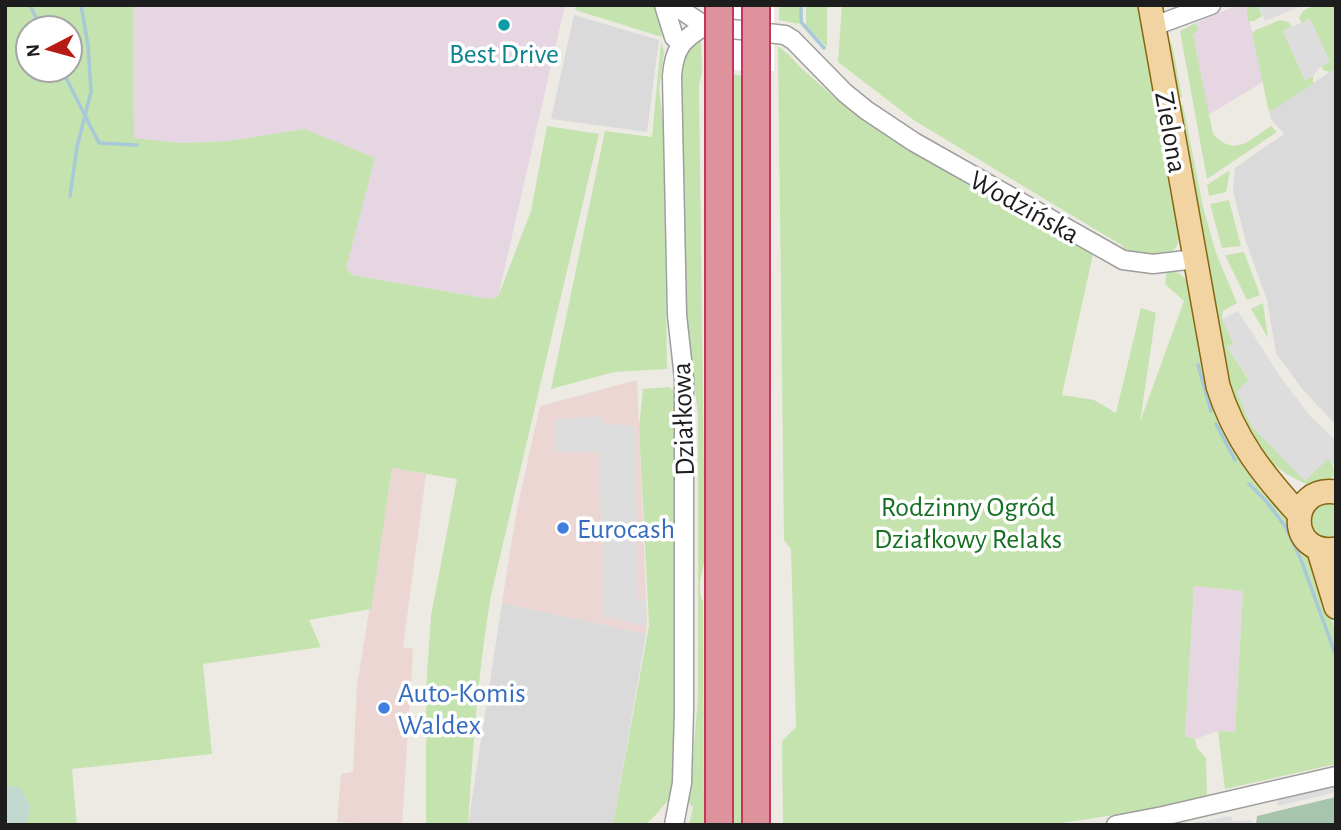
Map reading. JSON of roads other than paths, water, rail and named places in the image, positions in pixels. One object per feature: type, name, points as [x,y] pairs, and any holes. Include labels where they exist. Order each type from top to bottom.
[{"type":"highway","points":[[756,5],[756,825]]},
{"type":"highway","points":[[712,16],[719,69],[719,825]]},
{"type":"main road","name":"Zielona","points":[[1152,16],[1195,259]]},
{"type":"main road","points":[[1195,259],[1222,400],[1240,440],[1266,474],[1305,505]]},
{"type":"main road","points":[[1336,492],[1323,492],[1305,505],[1299,527],[1310,544],[1327,549],[1336,606]]},
{"type":"main road","points":[[1336,598],[1336,606]]},
{"type":"street","points":[[664,5],[674,37],[681,44],[712,16]]},
{"type":"street","name":"Wodzińska","points":[[674,5],[785,35],[856,101],[914,142],[1123,260],[1153,264],[1195,259]]},
{"type":"street","points":[[1152,16],[1211,5]]},
{"type":"street","name":"Działkowa","points":[[674,825],[682,783],[684,710],[684,378],[677,315],[671,76],[673,62],[681,44]]},
{"type":"street","points":[[1116,825],[1336,776]]},
{"type":"waterway","points":[[30,5],[34,14]]},
{"type":"waterway","points":[[70,196],[77,147],[91,92],[88,45],[81,5]]},
{"type":"waterway","points":[[801,5],[801,22],[824,48]]},
{"type":"waterway","points":[[69,84],[99,143],[137,145]]},
{"type":"waterway","points":[[1198,365],[1211,411]]},
{"type":"waterway","points":[[1216,424],[1235,460]]},
{"type":"waterway","points":[[1249,484],[1285,526],[1300,557],[1336,656]]},
{"type":"place","name":"Best Drive","points":[[504,25]]},
{"type":"place","name":"Eurocash","points":[[563,528]]},
{"type":"place","name":"Auto-Komis Waldex","points":[[384,708]]},
{"type":"park label","name":"Rodzinny Ogród Działkowy Relaks","points":[[968,522]]}]
